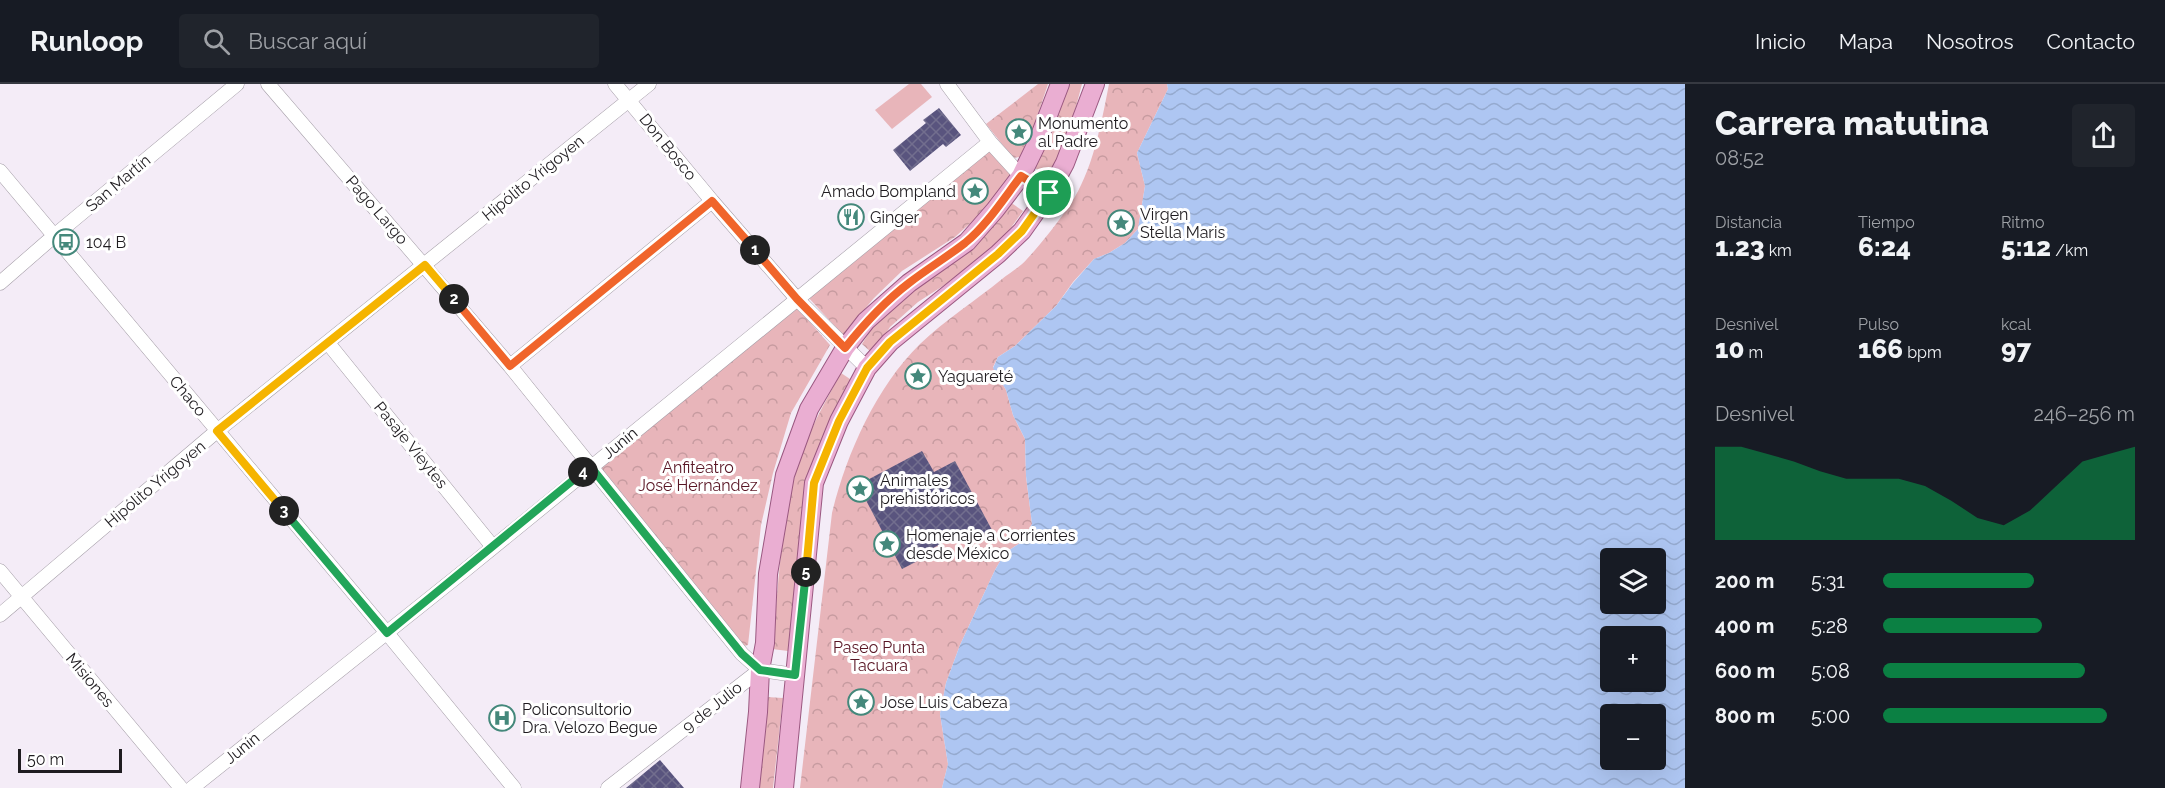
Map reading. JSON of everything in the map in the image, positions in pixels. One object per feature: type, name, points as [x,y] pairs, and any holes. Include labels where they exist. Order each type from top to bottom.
[{"type":"main road","points":[[750,788],[760,670],[765,643],[768,573],[785,475],[809,409],[845,348],[866,321],[909,283],[967,242],[995,210],[1021,176],[1038,141],[1060,84]]},
{"type":"main road","points":[[784,788],[814,483],[839,421],[867,368],[890,342],[998,254],[1022,231],[1049,193],[1065,163],[1095,84]]},
{"type":"street","name":"San Martín","points":[[0,283],[237,84]]},
{"type":"street","name":"Pago Largo","points":[[268,84],[510,366],[742,654],[760,670]]},
{"type":"street","name":"Don Bosco","points":[[615,84],[797,299],[867,368]]},
{"type":"street","name":"Hipólito Yrigoyen","points":[[0,615],[217,431],[650,84]]},
{"type":"street","points":[[946,84],[990,142],[1021,176],[1049,193]]},
{"type":"street","name":"Junín","points":[[192,788],[387,633],[990,142]]},
{"type":"street","name":"Chaco","points":[[0,171],[514,788]]},
{"type":"street","points":[[510,366],[712,201]]},
{"type":"street","name":"Pasaje Vieytes","points":[[328,343],[493,547]]},
{"type":"street","name":"Misiones","points":[[0,571],[181,788]]},
{"type":"street","points":[[760,670],[795,675]]},
{"type":"street","name":"9 de Julio","points":[[608,788],[760,670]]},
{"type":"green space","points":[[909,84],[921,84],[932,97],[892,129],[875,110]]},
{"type":"green space","points":[[1038,84],[1048,84],[1029,141],[1020,157],[1013,158],[986,124]]},
{"type":"green space","points":[[1065,84],[1082,84],[1070,129],[1049,176],[1033,167]]},
{"type":"green space","name":"Paseo Punta Tacuara","points":[[1109,84],[1167,84],[1168,89],[1137,153],[1145,186],[1138,229],[1125,243],[1094,259],[1073,282],[1056,306],[1015,346],[998,357],[993,367],[1006,390],[1013,415],[1025,439],[1026,476],[1032,524],[1023,541],[1005,553],[995,570],[960,645],[946,683],[940,714],[948,764],[942,788],[800,788],[832,513],[854,445],[877,401],[904,361],[940,327],[1024,262],[1070,205],[1090,162]]},
{"type":"green space","points":[[991,148],[1015,177],[996,200],[955,237],[902,271],[874,298],[843,335],[807,296]]},
{"type":"green space","points":[[1010,202],[1023,211],[1005,236],[960,275],[918,302],[890,327],[873,354],[862,344],[876,322]]},
{"type":"green space","name":"Anfiteatro José Hernández","points":[[795,305],[830,345],[791,413],[773,473],[761,525],[748,645],[740,647],[597,467]]},
{"type":"green space","points":[[841,373],[853,381],[807,495],[788,651],[772,649],[784,530],[793,484],[808,438]]},
{"type":"green space","points":[[767,697],[783,698],[773,788],[757,788]]},
{"type":"water","points":[[1167,84],[1685,84],[1685,788],[942,788],[948,764],[940,714],[946,683],[960,645],[995,570],[1005,553],[1023,541],[1032,524],[1026,476],[1025,439],[1013,415],[1006,390],[993,368],[998,357],[1015,346],[1056,306],[1094,259],[1125,243],[1138,229],[1145,186],[1137,153],[1168,89]]},
{"type":"building","points":[[939,108],[961,135],[946,147],[943,144],[910,171],[893,150],[926,123],[923,120]]},
{"type":"building","points":[[922,451],[934,472],[955,461],[992,530],[973,539],[968,530],[931,549],[933,553],[902,569],[858,485]]},
{"type":"building","points":[[660,760],[684,788],[626,788]]},
{"type":"place","name":"Monumento al Padre","points":[[1019,132]]},
{"type":"place","name":"Amado Bompland","points":[[975,191]]},
{"type":"place","name":"Ginger","points":[[851,217]]},
{"type":"place","name":"Virgen Stella Maris","points":[[1121,223]]},
{"type":"place","name":"104 B","points":[[66,242]]},
{"type":"place","name":"Yaguareté","points":[[918,376]]},
{"type":"place","name":"Animales prehistóricos","points":[[860,489]]},
{"type":"place","name":"Homenaje a Corrientes desde México","points":[[887,544]]},
{"type":"place","name":"Jose Luis Cabeza","points":[[861,702]]},
{"type":"place","name":"Policonsultorio Dra. Velozo Begue","points":[[502,718]]},
{"type":"route","points":[[1021,176],[1049,193],[1022,231],[998,254],[890,342],[867,368],[855,390],[839,421],[814,483],[795,675],[760,670],[742,654],[590,466],[387,633],[217,431],[425,265],[510,366],[712,201],[797,299],[845,348],[883,304],[967,242],[1021,176]]}]
